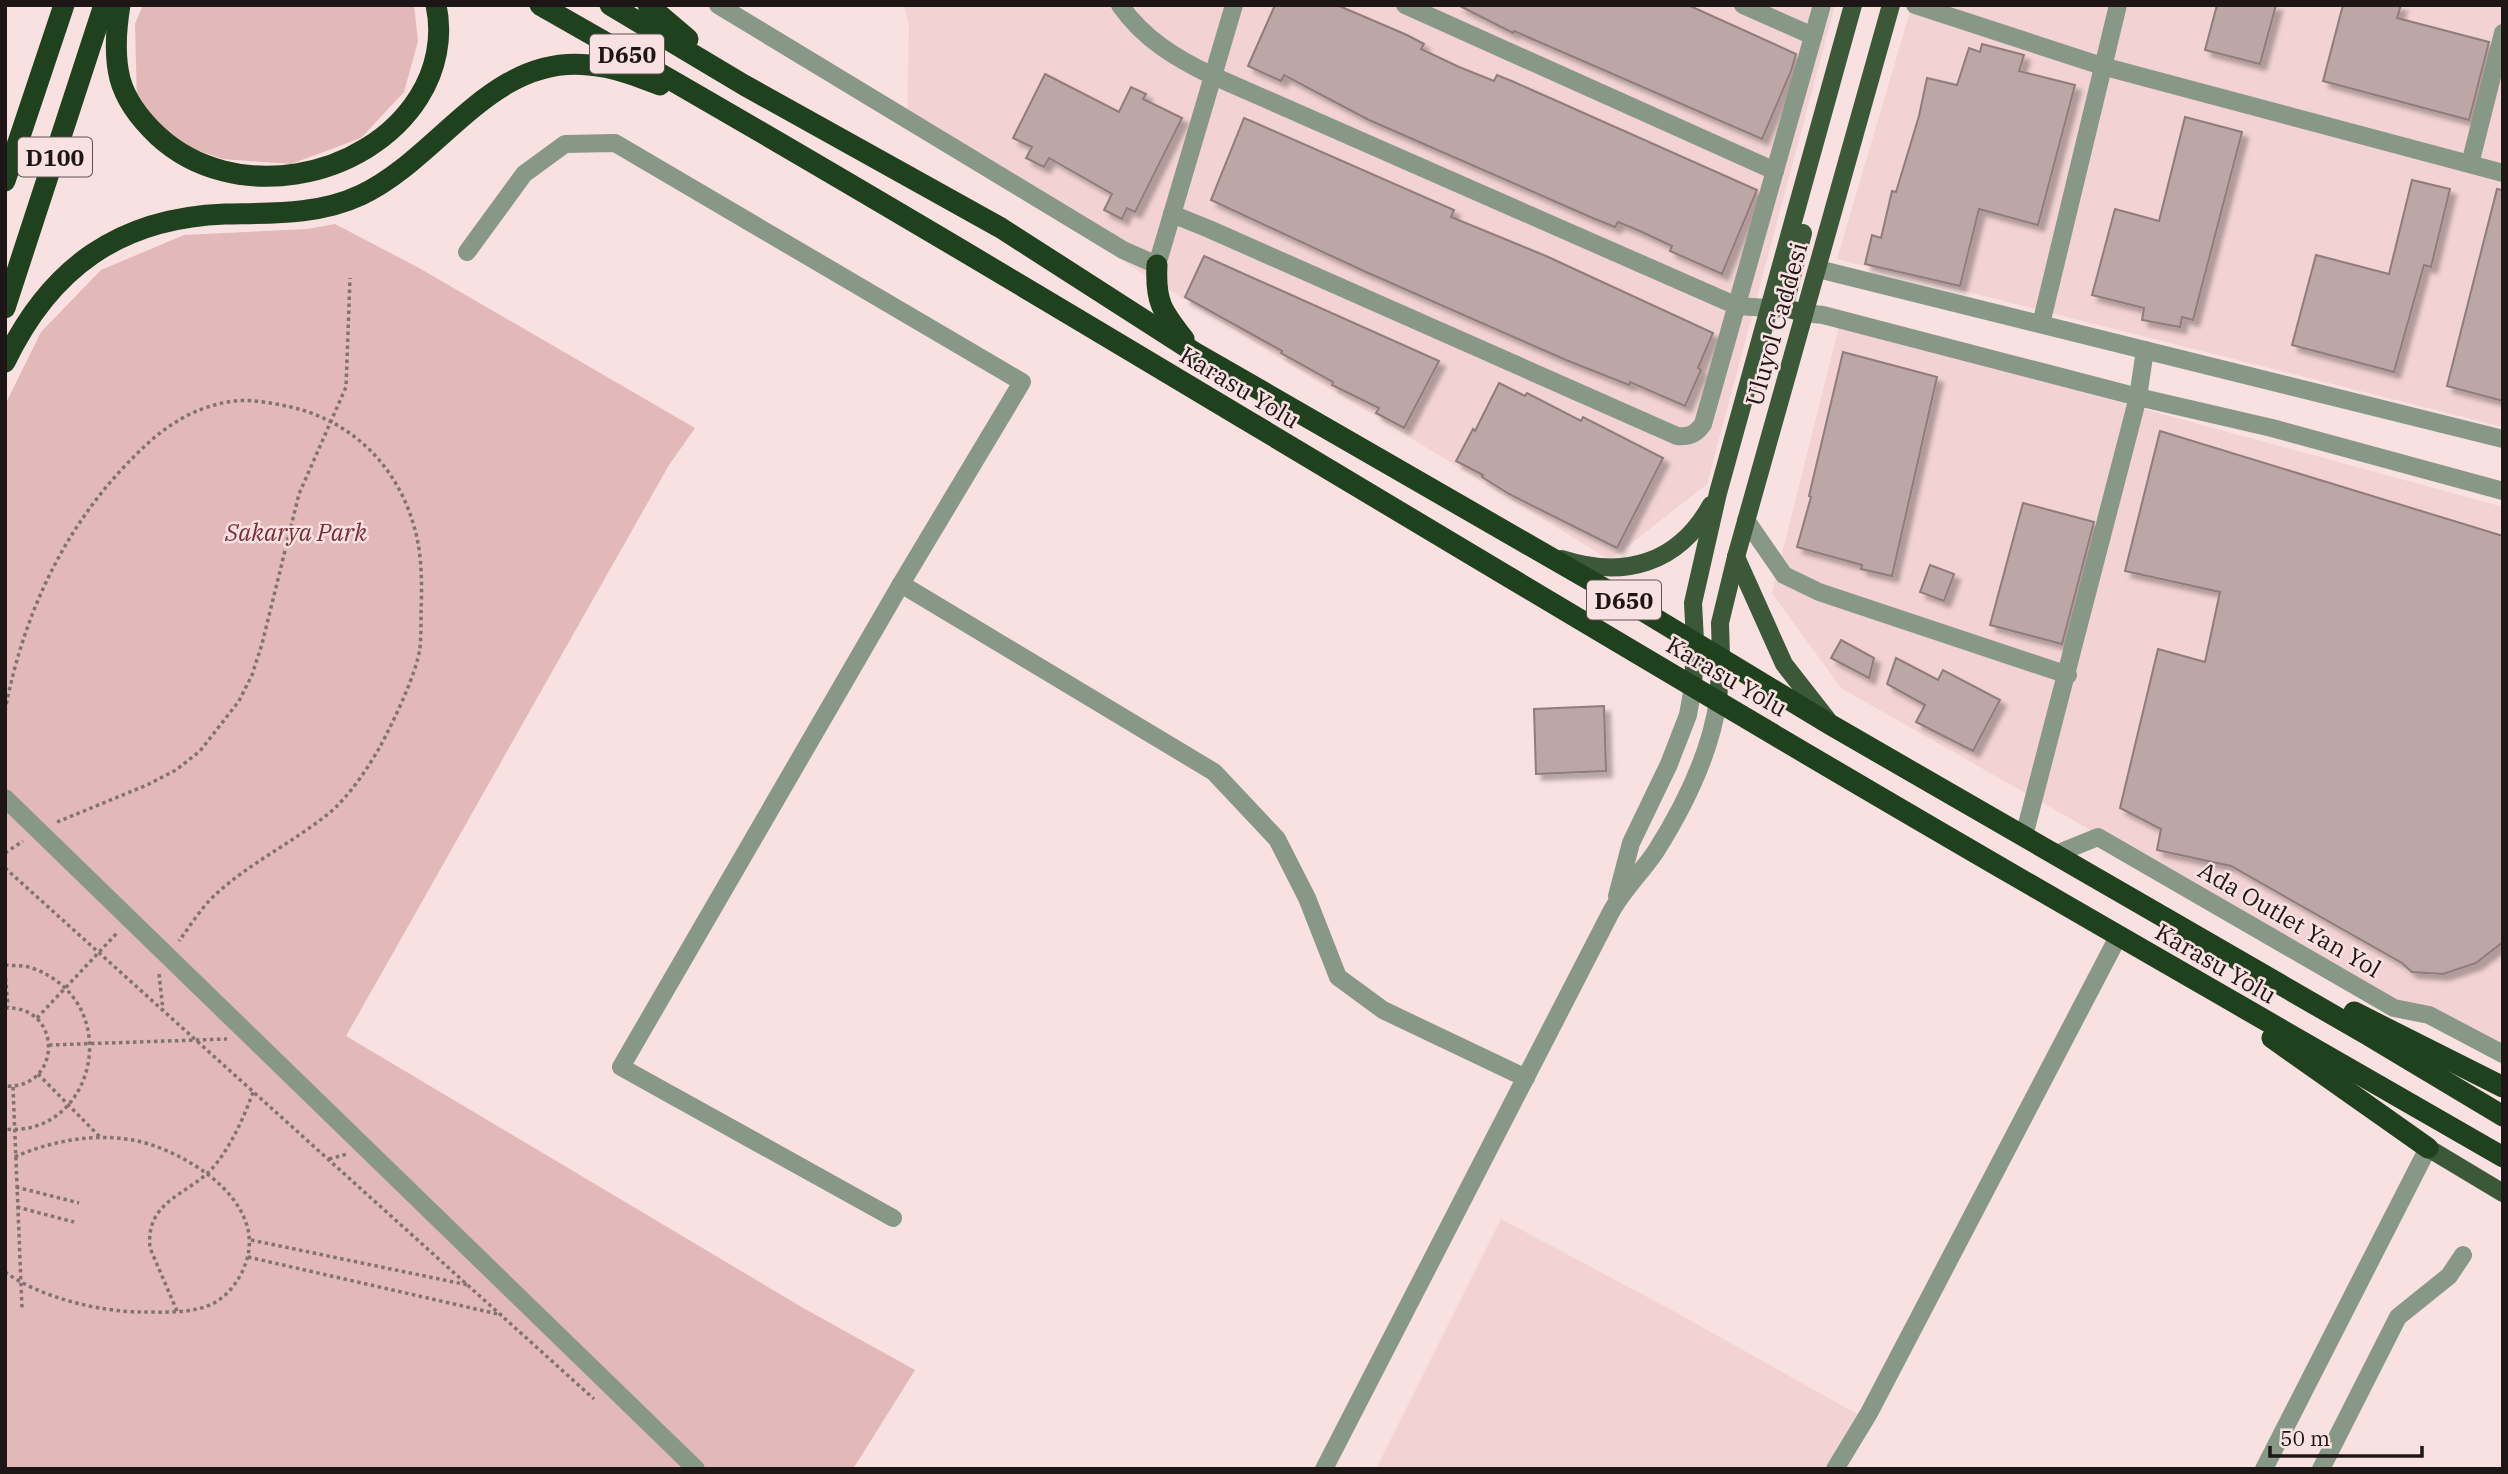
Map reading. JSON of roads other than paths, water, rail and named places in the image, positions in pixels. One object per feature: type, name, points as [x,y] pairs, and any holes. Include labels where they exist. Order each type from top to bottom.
[{"type":"highway","name":"D100","points":[[5,181],[64,5]]},
{"type":"highway","name":"D100","points":[[5,308],[104,5]]},
{"type":"highway","points":[[120,5],[117,46],[121,81],[130,101],[145,123],[166,142],[189,157],[241,175],[265,177],[293,175],[330,166],[365,148],[397,124],[414,104],[434,66],[438,47],[436,5]]},
{"type":"highway","name":"D650","points":[[540,5],[713,104]]},
{"type":"highway","name":"D650","points":[[610,5],[744,85]]},
{"type":"highway","name":"D650","points":[[648,5],[744,85]]},
{"type":"highway","points":[[5,362],[47,295],[85,258],[108,244],[138,231],[193,217],[304,211],[360,196],[410,164],[492,92],[538,69],[563,64],[610,68],[713,104]]},
{"type":"highway","name":"Karasu Yolu","points":[[744,85],[1002,228],[1194,352],[1695,641],[1831,725],[2503,1116]]},
{"type":"highway","name":"Karasu Yolu","points":[[713,104],[1693,687],[2118,937],[2503,1157]]},
{"type":"highway","points":[[1157,265],[1155,292],[1166,316],[1194,352]]},
{"type":"highway","points":[[2174,923],[2503,1087]]},
{"type":"highway","points":[[2164,963],[2428,1148]]},
{"type":"main road","name":"Uluyol Caddesi","points":[[1693,687],[1693,603],[1718,493],[1853,5]]},
{"type":"main road","name":"Uluyol Caddesi","points":[[1718,701],[1720,623],[1796,311],[1818,269],[1891,5]]},
{"type":"main road","points":[[1796,311],[1785,304],[1786,295],[1811,204],[1816,143]]},
{"type":"main road","points":[[1541,553],[1567,561],[1600,566],[1628,567],[1646,564],[1678,547],[1705,517],[1718,493]]},
{"type":"main road","points":[[1736,557],[1784,664],[1831,725]]},
{"type":"main road","points":[[2428,1148],[2503,1193]]},
{"type":"street","points":[[718,5],[1123,250],[1157,265],[1234,5]]},
{"type":"street","points":[[1120,5],[1132,23],[1181,61],[1737,306],[1823,315],[2138,397],[2272,428],[2503,491]]},
{"type":"street","points":[[1405,5],[1775,171]]},
{"type":"street","points":[[1743,5],[1813,36]]},
{"type":"street","points":[[1172,214],[1677,436],[1688,437],[1698,432],[1703,424],[1822,5]]},
{"type":"street","points":[[1915,5],[2102,66],[2503,173]]},
{"type":"street","points":[[2041,324],[2118,5]]},
{"type":"street","points":[[2470,164],[2503,33]]},
{"type":"street","points":[[467,252],[524,174],[565,144],[615,143],[1022,382],[901,584],[621,1067],[893,1218]]},
{"type":"street","points":[[1818,269],[2503,439]]},
{"type":"street","points":[[2024,836],[2138,397],[2145,350]]},
{"type":"street","points":[[1746,520],[1784,575],[1819,592],[2068,674]]},
{"type":"street","points":[[901,584],[1214,772],[1277,839],[1307,898],[1338,977],[1383,1010],[1526,1078]]},
{"type":"street","points":[[1616,903],[1631,843],[1670,765],[1688,715],[1693,687]]},
{"type":"street","points":[[1324,1469],[1616,903],[1655,852],[1705,757],[1714,728],[1718,701]]},
{"type":"street","points":[[5,798],[696,1469]]},
{"type":"street","name":"Ada Outlet Yan Yol","points":[[2056,855],[2098,837],[2394,1008],[2429,1015],[2503,1054]]},
{"type":"street","points":[[1835,1469],[1869,1413],[2118,937]]},
{"type":"street","points":[[2264,1469],[2428,1148]]},
{"type":"street","points":[[2321,1469],[2398,1317],[2449,1276],[2463,1255]]},
{"type":"park label","name":"Sakarya Park","points":[[296,532]]}]
